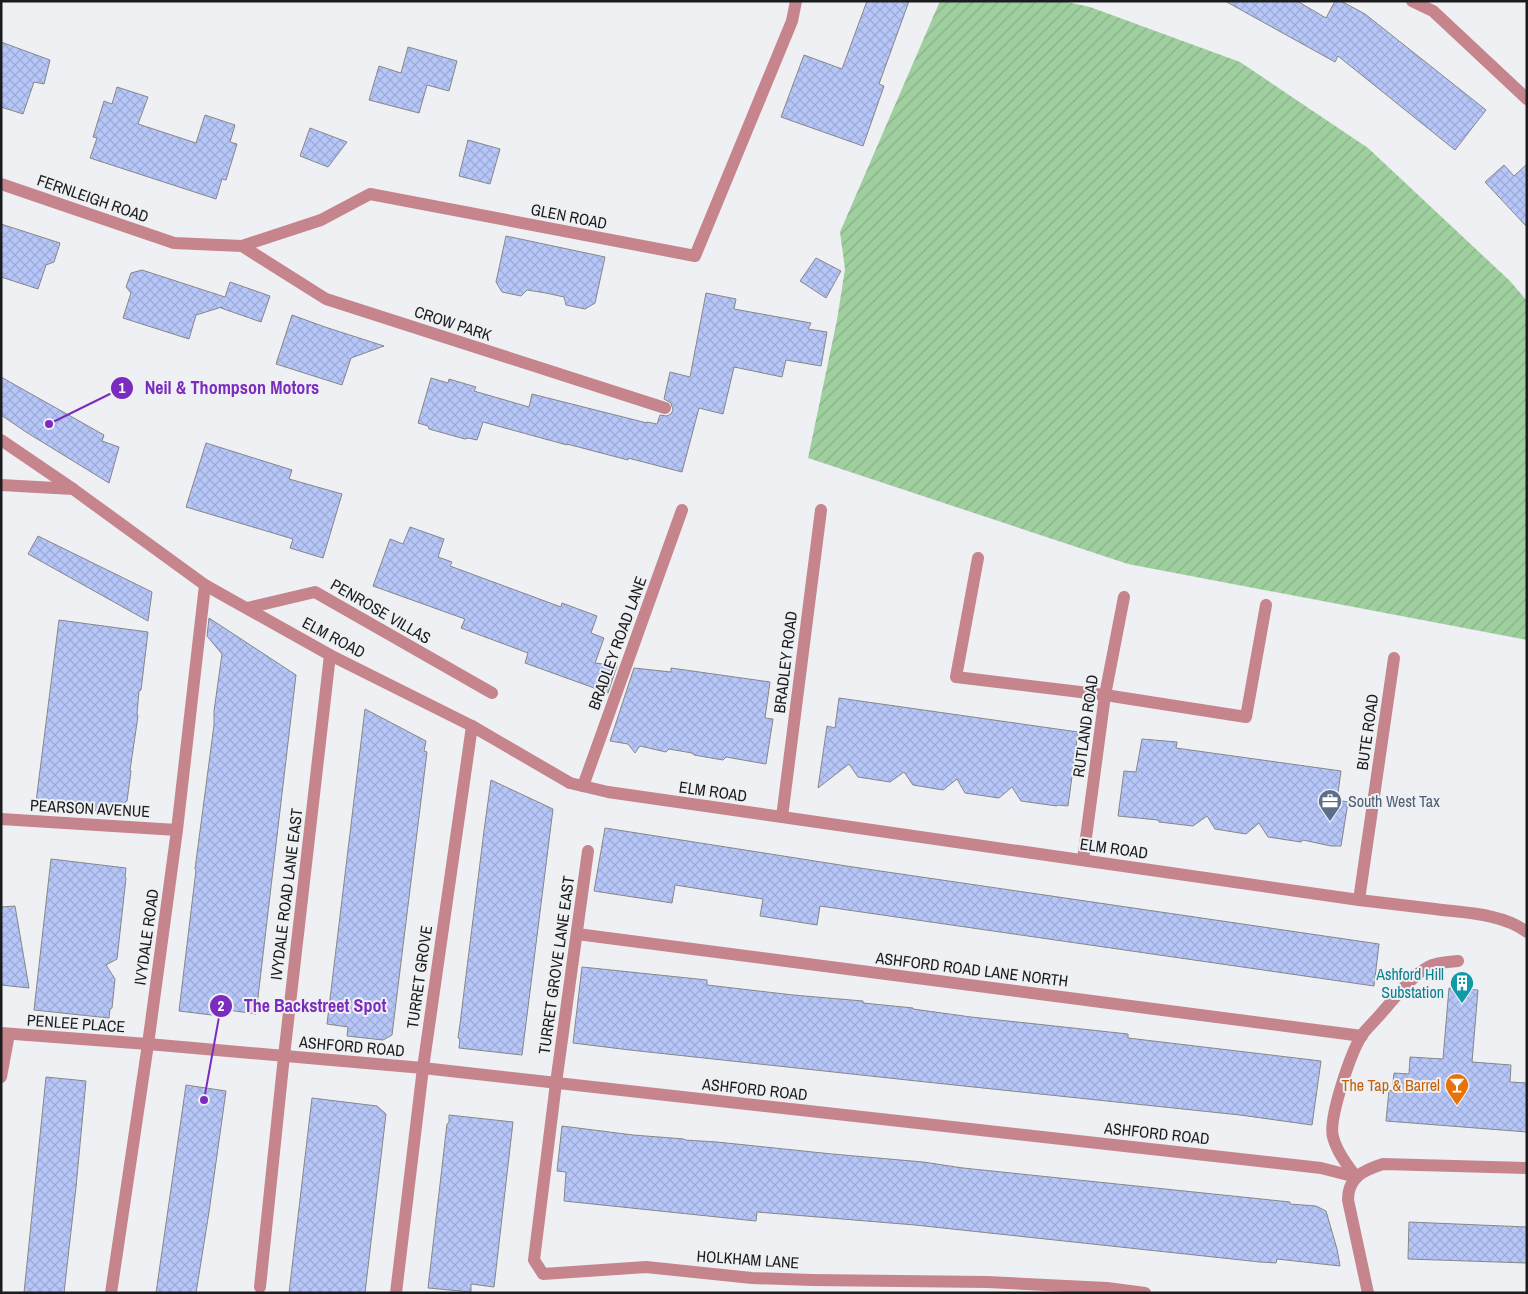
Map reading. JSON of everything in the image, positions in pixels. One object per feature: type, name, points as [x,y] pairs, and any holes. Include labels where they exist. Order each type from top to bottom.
[{"type":"street","name":"GLEN ROAD","points":[[174,243],[242,246],[321,220],[370,194],[695,256],[792,21],[796,1]]},
{"type":"street","points":[[1412,1],[1434,6],[1527,99]]},
{"type":"street","name":"FERNLEIGH ROAD","points":[[1,184],[174,243]]},
{"type":"street","name":"CROW PARK","points":[[242,246],[326,299],[665,408]]},
{"type":"street","name":"ELM ROAD","points":[[1,440],[73,488],[205,585],[330,655],[472,726],[570,783],[608,792],[1358,900],[1467,913],[1510,923],[1527,932]]},
{"type":"street","points":[[1,484],[73,488]]},
{"type":"street","name":"BRADLEY ROAD LANE","points":[[584,786],[682,510]]},
{"type":"street","name":"BRADLEY ROAD","points":[[782,817],[821,510]]},
{"type":"street","points":[[978,558],[956,677],[1246,717],[1266,605]]},
{"type":"street","name":"IVYDALE ROAD","points":[[111,1293],[177,830],[205,585]]},
{"type":"street","name":"PENROSE VILLAS","points":[[247,608],[315,592],[492,693]]},
{"type":"street","name":"RUTLAND ROAD","points":[[1083,860],[1104,696],[1124,597]]},
{"type":"street","name":"IVYDALE ROAD LANE EAST","points":[[260,1287],[284,1056],[330,655]]},
{"type":"street","name":"BUTE ROAD","points":[[1358,900],[1394,658]]},
{"type":"street","name":"TURRET GROVE","points":[[396,1293],[423,1068],[472,726]]},
{"type":"street","name":"PEARSON AVENUE","points":[[1,819],[177,830]]},
{"type":"street","name":"TURRET GROVE LANE EAST","points":[[556,1083],[588,851]]},
{"type":"street","name":"ASHFORD ROAD LANE NORTH","points":[[577,934],[1362,1036]]},
{"type":"street","points":[[1356,1177],[1341,1156],[1332,1136],[1337,1101],[1345,1074],[1362,1036],[1394,999],[1428,967],[1438,963],[1458,961]]},
{"type":"street","points":[[1,1077],[5,1034]]},
{"type":"street","name":"PENLEE PLACE","points":[[5,1034],[148,1044]]},
{"type":"street","name":"ASHFORD ROAD","points":[[148,1044],[423,1068],[1321,1168],[1356,1177]]},
{"type":"street","name":"HOLKHAM LANE","points":[[556,1083],[534,1260],[543,1274],[646,1266],[752,1278],[987,1282],[1106,1288],[1145,1293]]},
{"type":"street","points":[[1368,1293],[1348,1200],[1348,1190],[1356,1177],[1370,1168],[1383,1164],[1527,1168]]},
{"type":"green space","points":[[940,1],[1063,1],[1090,7],[1240,62],[1368,148],[1510,281],[1527,301],[1527,640],[1128,564],[808,458],[837,320],[845,269],[840,232]]},
{"type":"building","points":[[867,1],[909,1],[879,84],[884,86],[863,146],[781,117],[804,55],[842,69]]},
{"type":"building","points":[[1225,1],[1297,1],[1326,18],[1335,1],[1341,1],[1365,14],[1486,110],[1455,150],[1338,56],[1335,62]]},
{"type":"building","points":[[1,42],[50,60],[44,84],[34,82],[23,114],[1,107]]},
{"type":"building","points":[[408,47],[457,61],[449,91],[427,85],[419,113],[369,100],[379,66],[401,73]]},
{"type":"building","points":[[117,87],[148,97],[138,124],[196,143],[205,115],[235,125],[230,142],[237,144],[226,180],[222,179],[216,199],[90,158],[97,138],[93,137],[104,101],[112,104]]},
{"type":"building","points":[[310,128],[347,142],[328,167],[300,156]]},
{"type":"building","points":[[468,140],[500,149],[490,184],[459,176]]},
{"type":"building","points":[[1527,164],[1527,227],[1485,182],[1504,165],[1514,176]]},
{"type":"building","points":[[1,224],[60,243],[54,262],[46,265],[38,289],[1,277]]},
{"type":"building","points":[[506,236],[605,257],[595,303],[585,309],[566,305],[564,297],[546,293],[527,290],[521,296],[502,292],[496,282]]},
{"type":"building","points":[[816,258],[841,271],[826,298],[800,281]]},
{"type":"building","points":[[142,270],[225,297],[230,282],[270,296],[261,322],[222,307],[196,315],[189,339],[123,318],[131,293],[126,287],[131,273]]},
{"type":"building","points":[[706,293],[736,299],[734,309],[811,323],[808,329],[827,332],[821,366],[786,360],[782,377],[734,367],[723,414],[699,408],[682,472],[567,445],[483,422],[477,440],[465,439],[429,429],[428,426],[418,423],[431,378],[448,383],[449,379],[476,387],[474,391],[529,407],[532,394],[657,424],[660,415],[667,416],[673,410],[671,403],[664,399],[670,372],[690,377]]},
{"type":"building","points":[[292,315],[384,346],[351,358],[342,385],[276,364]]},
{"type":"building","points":[[1,377],[104,435],[102,441],[119,447],[109,483],[1,415]]},
{"type":"building","points":[[206,443],[292,470],[289,479],[342,494],[323,558],[290,548],[293,539],[186,507]]},
{"type":"building","points":[[410,527],[444,539],[438,557],[452,562],[450,566],[561,607],[562,603],[597,616],[591,633],[604,638],[595,663],[617,666],[608,693],[525,663],[528,653],[461,628],[465,619],[373,586],[390,539],[403,544]]},
{"type":"building","points":[[38,536],[152,592],[148,621],[28,554]]},
{"type":"building","points":[[209,618],[296,675],[256,1014],[221,1009],[220,1016],[179,1011],[222,654],[207,636]]},
{"type":"building","points":[[59,620],[148,632],[124,814],[36,802]]},
{"type":"building","points":[[634,668],[671,672],[671,668],[770,682],[765,718],[773,719],[766,764],[726,757],[723,760],[669,749],[666,752],[640,746],[635,753],[628,744],[610,741]]},
{"type":"building","points":[[839,698],[1078,732],[1068,806],[1021,801],[1012,787],[999,798],[965,793],[957,779],[943,790],[913,785],[904,772],[890,782],[858,777],[849,764],[818,788],[827,726],[835,728]]},
{"type":"building","points":[[365,709],[426,741],[424,751],[427,752],[392,1035],[383,1040],[347,1036],[348,1027],[327,1024]]},
{"type":"building","points":[[1142,739],[1177,742],[1176,748],[1341,771],[1337,800],[1348,802],[1341,846],[1268,837],[1259,823],[1246,834],[1215,829],[1207,816],[1193,826],[1118,816],[1124,771],[1136,772]]},
{"type":"building","points":[[491,780],[553,809],[522,1055],[459,1048],[460,1039],[458,1038]]},
{"type":"building","points":[[605,828],[853,867],[1379,944],[1374,986],[820,906],[817,925],[760,916],[763,899],[675,885],[672,903],[594,891]]},
{"type":"building","points":[[51,859],[126,868],[117,959],[106,965],[115,979],[109,1018],[34,1010]]},
{"type":"building","points":[[15,906],[29,988],[1,985],[1,907]]},
{"type":"building","points":[[582,967],[707,980],[707,985],[863,1001],[863,1003],[971,1017],[1128,1034],[1128,1038],[1321,1061],[1312,1125],[1240,1115],[573,1043]]},
{"type":"building","name":"The Tap & Barrel","points":[[1449,988],[1478,990],[1472,1062],[1511,1065],[1510,1082],[1527,1083],[1527,1132],[1386,1121],[1389,1090],[1392,1091],[1394,1073],[1409,1074],[1410,1057],[1443,1059]]},
{"type":"building","points":[[46,1077],[86,1081],[76,1187],[64,1293],[24,1293]]},
{"type":"building","points":[[186,1085],[226,1091],[209,1212],[196,1293],[156,1293]]},
{"type":"building","points":[[312,1098],[377,1106],[386,1114],[365,1293],[289,1293]]},
{"type":"building","points":[[449,1115],[513,1122],[494,1287],[471,1284],[471,1292],[428,1288]]},
{"type":"building","points":[[562,1126],[633,1135],[923,1162],[963,1168],[1316,1206],[1326,1211],[1340,1266],[1277,1259],[1276,1263],[1260,1262],[915,1225],[757,1212],[756,1221],[564,1201],[566,1172],[557,1171]]},
{"type":"building","points":[[1409,1222],[1527,1227],[1527,1263],[1408,1259]]},
{"type":"place","name":"Neil & Thompson Motors","points":[[49,424]]},
{"type":"place","name":"South West Tax","points":[[1330,822]]},
{"type":"place","name":"Ashford Hill Substation","points":[[1462,1004]]},
{"type":"place","name":"The Backstreet Spot","points":[[204,1100]]},
{"type":"place","name":"The Tap & Barrel","points":[[1457,1106]]}]
